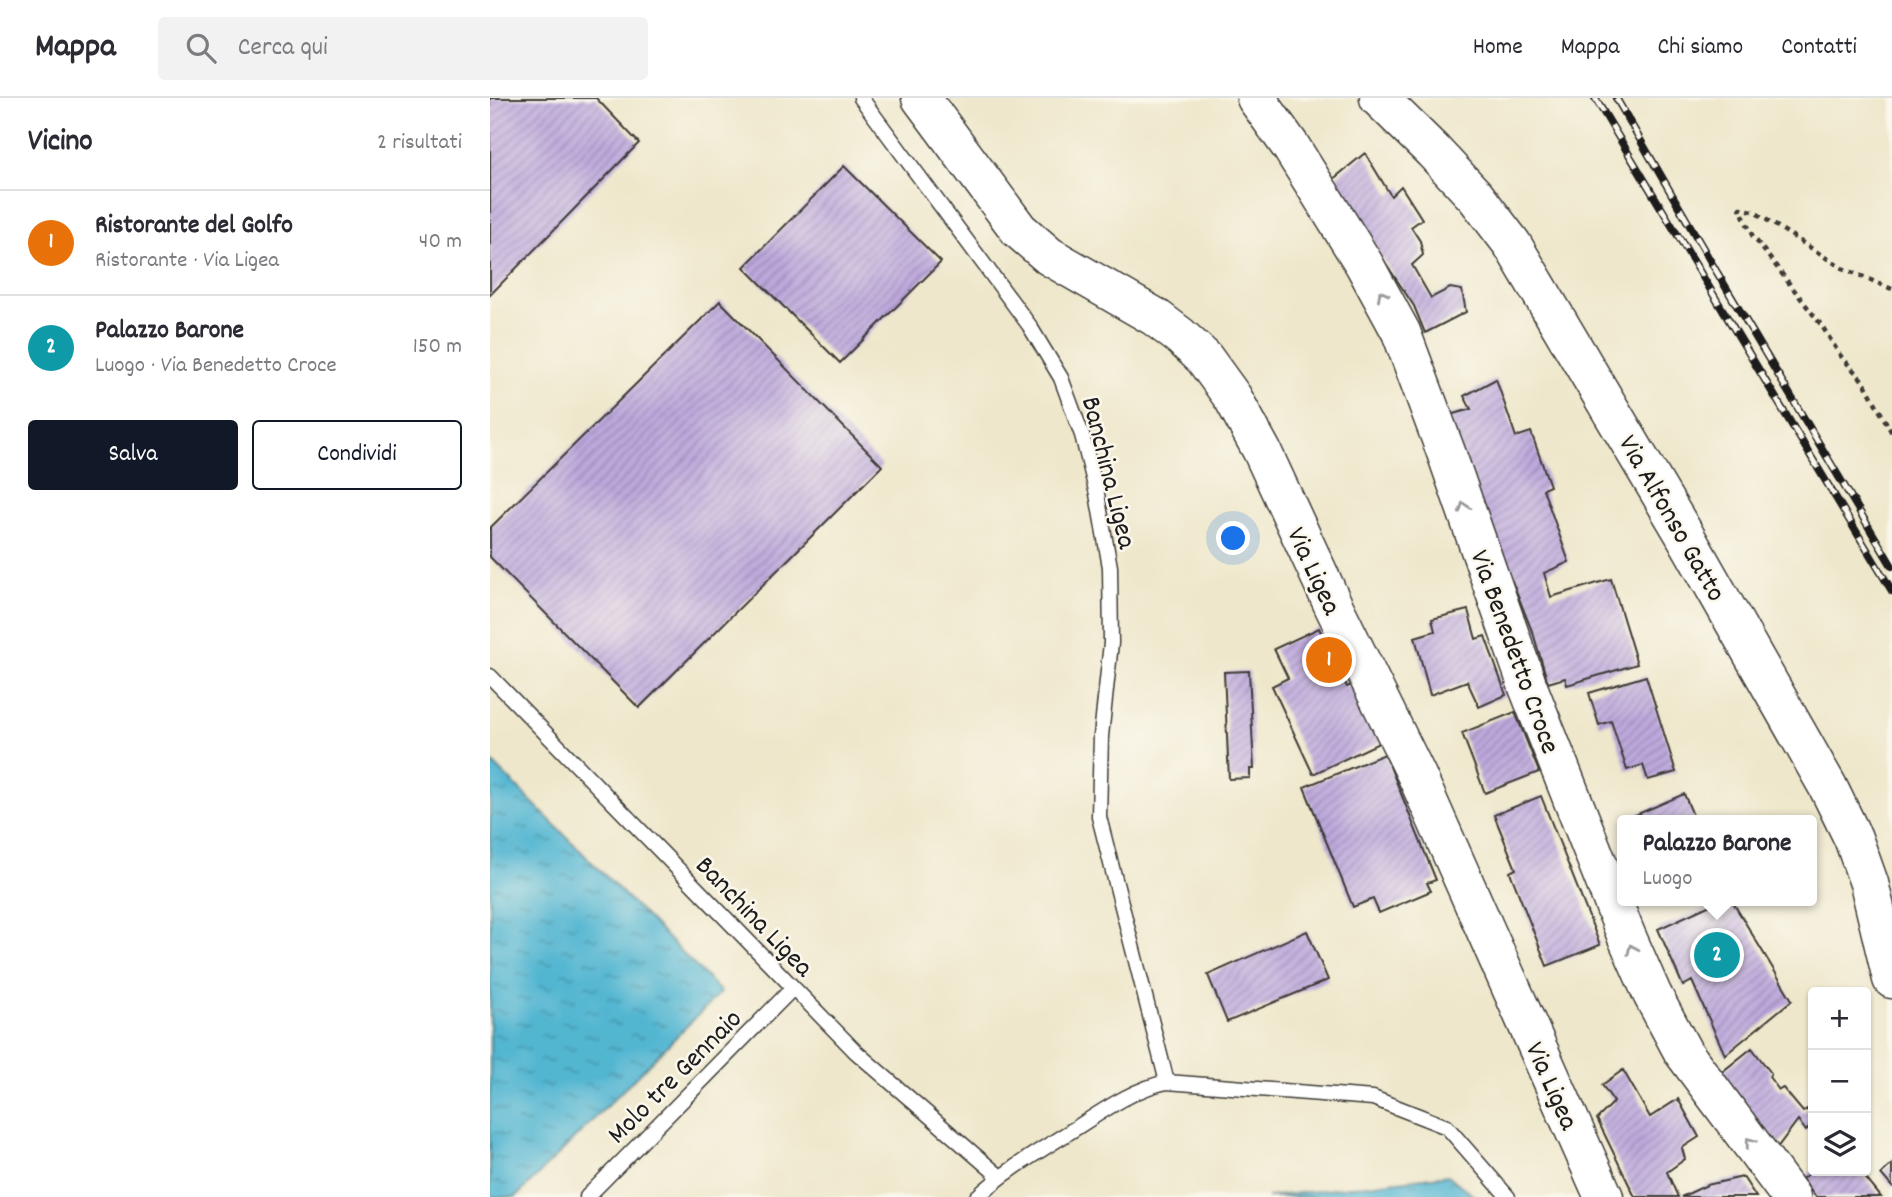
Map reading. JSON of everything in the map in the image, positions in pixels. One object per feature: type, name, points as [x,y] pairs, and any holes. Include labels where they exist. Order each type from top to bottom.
[{"type":"main road","name":"Via Ligea","points":[[921,98],[1019,230],[1049,256],[1155,317],[1181,336],[1204,358],[1233,398],[1262,451],[1334,607],[1417,776],[1601,1190]]},
{"type":"main road","name":"Via Benedetto Croce","points":[[1256,98],[1291,147],[1364,264],[1401,332],[1528,687],[1652,994],[1683,1052],[1791,1197]]},
{"type":"main road","name":"Via Alfonso Gatto","points":[[1379,98],[1476,197],[1512,244],[1683,532],[1828,787],[1853,838],[1869,883],[1892,979]]},
{"type":"lane","name":"Banchina Ligea","points":[[862,98],[1029,325],[1061,378],[1082,435],[1097,494],[1110,567],[1111,643],[1101,736],[1099,817],[1167,1082]]},
{"type":"lane","name":"Banchina Ligea","points":[[490,676],[856,1052],[999,1176]]},
{"type":"lane","name":"Molo tre Gennaio","points":[[587,1197],[793,988]]},
{"type":"lane","points":[[977,1197],[999,1176],[1148,1086],[1167,1082],[1373,1098],[1447,1127],[1508,1197]]},
{"type":"path","points":[[1892,289],[1842,268],[1753,211],[1740,208],[1752,235],[1822,326],[1840,355],[1864,382],[1892,433]]},
{"type":"water","points":[[490,760],[721,992],[516,1197],[490,1197]]},
{"type":"water","points":[[1448,1175],[1475,1197],[1267,1197]]},
{"type":"building","points":[[490,98],[596,98],[639,143],[490,295]]},
{"type":"building","points":[[1365,153],[1391,196],[1401,186],[1422,219],[1411,227],[1420,241],[1423,255],[1412,265],[1431,298],[1450,288],[1462,290],[1466,312],[1425,333],[1414,306],[1331,181]]},
{"type":"building","points":[[844,166],[941,262],[840,363],[744,267]]},
{"type":"building","points":[[720,301],[882,466],[639,708],[490,557],[490,528]]},
{"type":"building","points":[[1496,379],[1516,437],[1531,432],[1550,486],[1543,489],[1569,562],[1544,573],[1551,597],[1611,579],[1637,664],[1567,685],[1565,678],[1548,683],[1534,636],[1512,581],[1504,583],[1446,416],[1471,409],[1464,396]]},
{"type":"building","points":[[1468,610],[1476,639],[1485,636],[1506,695],[1479,707],[1467,681],[1430,695],[1415,637],[1435,631],[1432,619]]},
{"type":"building","points":[[1319,628],[1347,687],[1354,684],[1381,742],[1313,774],[1272,686],[1288,678],[1274,649]]},
{"type":"building","points":[[1249,671],[1254,769],[1250,769],[1250,778],[1229,779],[1224,672]]},
{"type":"building","points":[[1646,676],[1676,772],[1648,780],[1643,765],[1627,770],[1611,721],[1599,725],[1589,693]]},
{"type":"building","points":[[1515,712],[1539,772],[1485,793],[1462,733]]},
{"type":"building","points":[[1385,754],[1436,880],[1427,883],[1431,891],[1379,913],[1373,899],[1353,907],[1304,787]]},
{"type":"building","points":[[1684,794],[1693,815],[1635,815]]},
{"type":"building","points":[[1541,796],[1600,945],[1547,966],[1510,872],[1516,869],[1494,815]]},
{"type":"building","points":[[1708,906],[1735,906],[1792,1000],[1725,1055],[1692,981],[1683,986],[1658,929]]},
{"type":"building","points":[[1307,931],[1328,980],[1227,1022],[1208,975]]},
{"type":"building","points":[[1752,1048],[1771,1073],[1769,1077],[1779,1090],[1783,1088],[1803,1112],[1807,1109],[1808,1129],[1806,1131],[1798,1120],[1773,1153],[1717,1076]]},
{"type":"building","points":[[1623,1070],[1650,1117],[1678,1099],[1699,1137],[1682,1148],[1685,1159],[1667,1172],[1678,1197],[1635,1197],[1597,1119],[1614,1102],[1602,1085]]},
{"type":"building","points":[[1892,1164],[1892,1187],[1881,1174]]},
{"type":"building","points":[[1808,1174],[1864,1176],[1881,1197],[1816,1197],[1802,1179]]},
{"type":"building","points":[[1743,1177],[1756,1197],[1681,1197],[1707,1185]]},
{"type":"railway","points":[[1595,98],[1892,591]]},
{"type":"railway","points":[[1616,98],[1892,566]]},
{"type":"place","name":"Ristorante del Golfo","points":[[1329,660]]},
{"type":"place","name":"Palazzo Barone","points":[[1717,955]]}]
